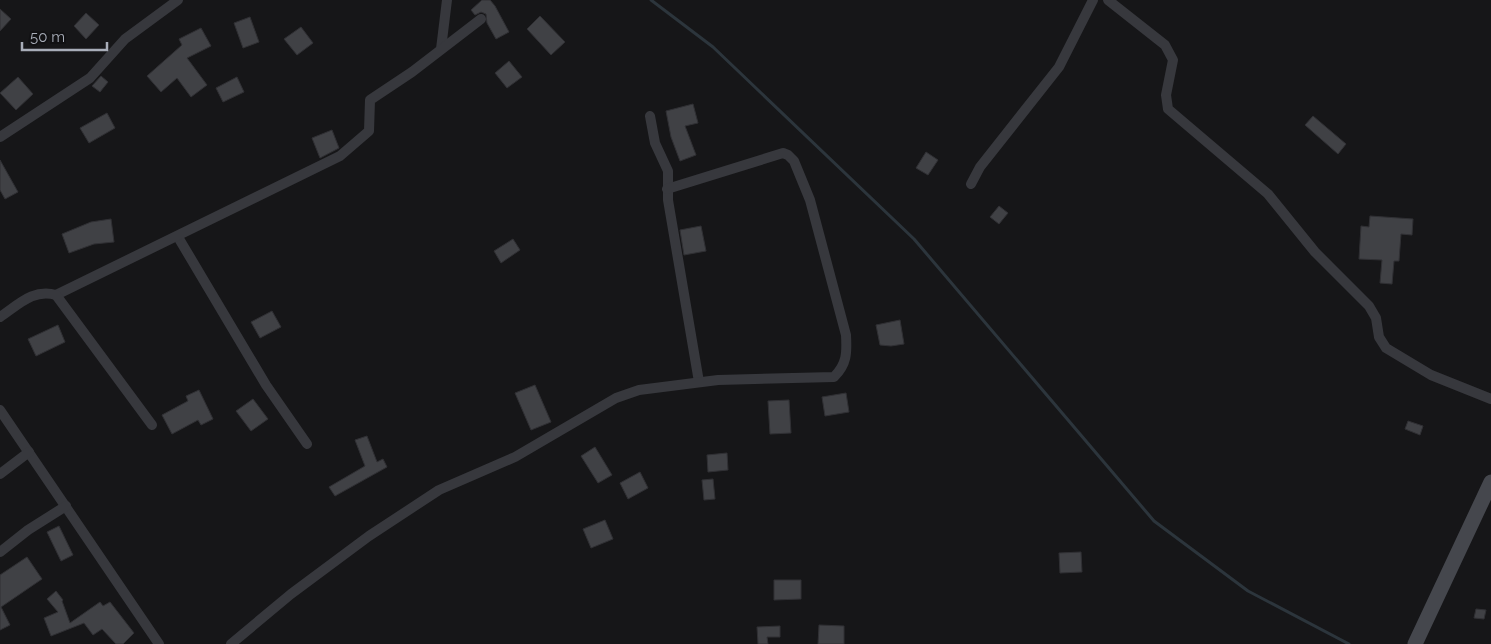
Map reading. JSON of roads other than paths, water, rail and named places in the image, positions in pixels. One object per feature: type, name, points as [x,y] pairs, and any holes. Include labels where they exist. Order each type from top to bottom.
[{"type":"main road","points":[[1415,644],[1491,482]]},
{"type":"street","points":[[0,137],[90,78],[125,39],[178,0]]},
{"type":"street","points":[[441,49],[446,0]]},
{"type":"street","points":[[971,184],[980,167],[1059,67],[1093,0]]},
{"type":"street","points":[[1108,0],[1165,45],[1173,60],[1166,95],[1168,109],[1268,194],[1315,252],[1369,306],[1376,318],[1380,337],[1386,348],[1431,375],[1491,399]]},
{"type":"street","points":[[56,295],[178,237],[340,156],[369,130],[370,100],[481,19]]},
{"type":"street","points":[[650,116],[655,143],[668,171],[667,189],[699,382]]},
{"type":"street","points":[[231,644],[306,582],[369,536],[440,490],[515,457],[616,398],[639,390],[699,382],[834,377],[841,371],[847,355],[846,335],[810,200],[794,161],[783,153],[667,189]]},
{"type":"street","points":[[178,237],[266,385],[307,444]]},
{"type":"street","points":[[0,317],[36,293],[46,292],[56,295],[152,425]]},
{"type":"street","points":[[0,410],[159,644]]},
{"type":"street","points":[[0,474],[29,452]]},
{"type":"street","points":[[0,552],[28,530],[66,506]]},
{"type":"waterway","points":[[651,0],[713,47],[914,239],[1154,521],[1248,591],[1349,644]]}]
